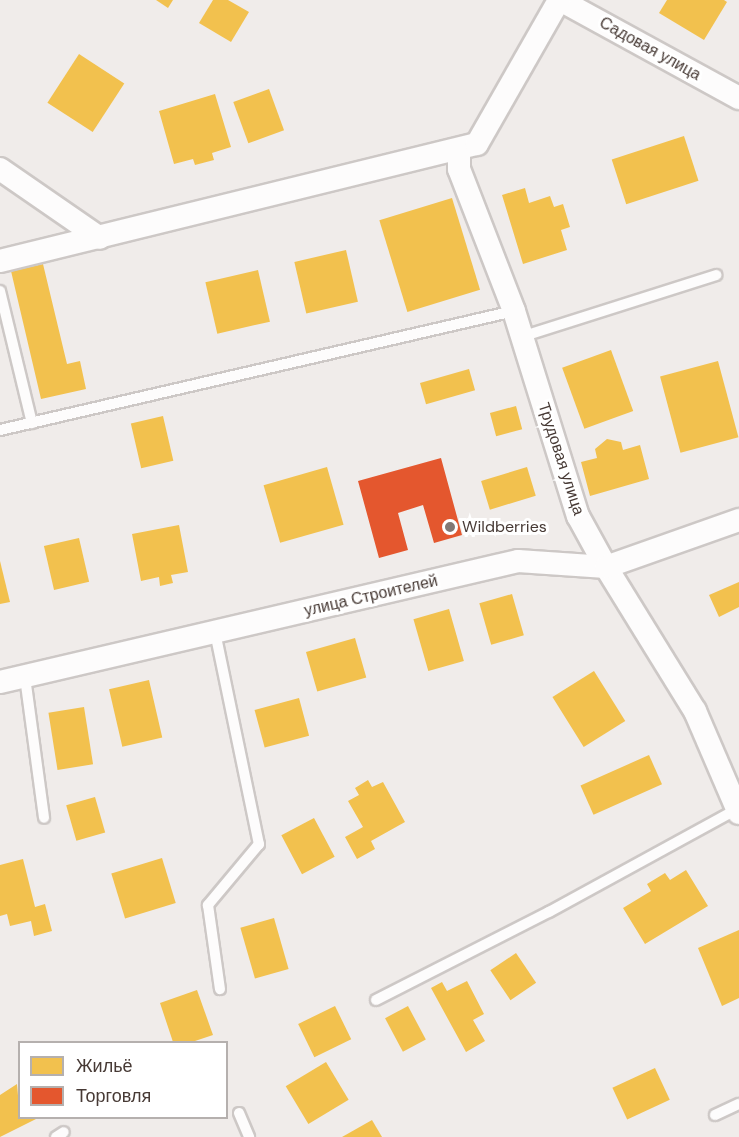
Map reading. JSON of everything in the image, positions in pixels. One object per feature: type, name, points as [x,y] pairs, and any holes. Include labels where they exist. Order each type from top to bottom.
[{"type":"street","name":"Садовая улица","points":[[560,0],[739,98]]},
{"type":"street","points":[[0,261],[459,152],[477,144],[560,0]]},
{"type":"street","name":"Трудовая улица","points":[[459,152],[459,169],[514,311],[578,516],[606,567],[695,711],[738,811]]},
{"type":"street","points":[[0,169],[100,238]]},
{"type":"street","name":"улица Строителей","points":[[0,682],[518,561],[606,567],[739,520]]},
{"type":"lane","points":[[521,337],[716,275]]},
{"type":"lane","points":[[0,291],[32,423]]},
{"type":"lane","points":[[0,430],[514,311]]},
{"type":"lane","points":[[215,632],[259,844],[208,905],[220,989]]},
{"type":"lane","points":[[25,676],[44,818]]},
{"type":"lane","points":[[376,1000],[549,912],[738,811]]},
{"type":"lane","points":[[715,1115],[739,1104]]},
{"type":"lane","points":[[239,1113],[249,1137]]},
{"type":"building: Жильё","points":[[156,0],[173,0],[168,8]]},
{"type":"building: Жильё","points":[[213,0],[228,0],[249,12],[231,42],[199,23]]},
{"type":"building: Жильё","points":[[667,0],[724,0],[727,2],[704,40],[659,13]]},
{"type":"building: Жильё","points":[[79,54],[124,83],[93,132],[47,103]]},
{"type":"building: Жильё","points":[[269,89],[284,130],[248,143],[233,102]]},
{"type":"building: Жильё","points":[[215,94],[231,147],[212,153],[214,160],[195,165],[193,159],[174,164],[159,111]]},
{"type":"building: Жильё","points":[[684,136],[699,181],[626,204],[612,159]]},
{"type":"building: Жильё","points":[[525,188],[529,203],[550,196],[554,207],[563,204],[570,227],[561,230],[567,250],[523,264],[502,195]]},
{"type":"building: Жильё","points":[[452,198],[480,290],[407,312],[379,220]]},
{"type":"building: Жильё","points":[[346,250],[358,302],[306,314],[294,262]]},
{"type":"building: Жильё","points":[[43,264],[67,364],[80,361],[86,389],[41,399],[11,271]]},
{"type":"building: Жильё","points":[[258,270],[270,322],[217,334],[205,282]]},
{"type":"building: Жильё","points":[[611,350],[633,411],[584,429],[562,368]]},
{"type":"building: Жильё","points":[[718,361],[738,437],[680,453],[660,377]]},
{"type":"building: Жильё","points":[[469,369],[475,390],[426,404],[420,383]]},
{"type":"building: Жильё","points":[[516,406],[522,429],[496,436],[490,413]]},
{"type":"building: Жильё","points":[[163,416],[173,461],[141,468],[131,423]]},
{"type":"building: Жильё","points":[[607,439],[621,442],[623,450],[640,445],[649,479],[590,496],[581,462],[597,458],[595,449]]},
{"type":"building: Жильё","points":[[327,467],[344,525],[280,543],[264,485]]},
{"type":"building: Жильё","points":[[527,467],[536,496],[490,510],[481,481]]},
{"type":"building: Жильё","points":[[179,525],[188,572],[171,575],[173,583],[160,586],[159,577],[141,581],[132,534]]},
{"type":"building: Жильё","points":[[79,538],[89,582],[54,590],[44,546]]},
{"type":"building: Жильё","points":[[0,561],[10,602],[0,604]]},
{"type":"building: Жильё","points":[[739,582],[739,607],[719,617],[709,595]]},
{"type":"building: Жильё","points":[[512,594],[524,635],[491,645],[479,603]]},
{"type":"building: Жильё","points":[[449,609],[464,661],[428,671],[413,619]]},
{"type":"building: Жильё","points":[[355,638],[366,677],[317,691],[306,652]]},
{"type":"building: Жильё","points":[[594,671],[625,721],[584,747],[552,697]]},
{"type":"building: Жильё","points":[[149,680],[162,737],[122,747],[109,689]]},
{"type":"building: Жильё","points":[[299,698],[309,736],[265,748],[255,710]]},
{"type":"building: Жильё","points":[[84,707],[93,764],[58,770],[48,713]]},
{"type":"building: Жильё","points":[[649,755],[662,784],[593,815],[580,786]]},
{"type":"building: Жильё","points":[[368,780],[372,787],[383,782],[405,822],[371,841],[375,849],[357,859],[345,837],[363,827],[348,801],[359,795],[355,788]]},
{"type":"building: Жильё","points":[[95,797],[105,833],[76,841],[66,805]]},
{"type":"building: Жильё","points":[[314,818],[335,857],[302,874],[281,835]]},
{"type":"building: Жильё","points":[[162,858],[176,903],[125,918],[111,873]]},
{"type":"building: Жильё","points":[[23,859],[35,907],[45,904],[52,931],[34,936],[31,921],[10,926],[7,914],[0,916],[0,865]]},
{"type":"building: Жильё","points":[[686,870],[708,906],[645,944],[623,908],[651,891],[647,884],[665,873],[670,880]]},
{"type":"building: Жильё","points":[[274,918],[289,969],[255,979],[240,928]]},
{"type":"building: Жильё","points":[[739,930],[739,998],[722,1006],[698,948]]},
{"type":"building: Жильё","points":[[516,953],[536,983],[510,1000],[490,970]]},
{"type":"building: Жильё","points":[[467,981],[484,1014],[473,1020],[485,1041],[466,1052],[431,988],[442,982],[447,991]]},
{"type":"building: Жильё","points":[[197,990],[213,1035],[195,1041],[173,1041],[160,1003]]},
{"type":"building: Жильё","points":[[335,1006],[351,1039],[314,1057],[298,1024]]},
{"type":"building: Жильё","points":[[408,1006],[426,1040],[403,1052],[385,1018]]},
{"type":"building: Жильё","points":[[326,1062],[349,1100],[308,1124],[286,1086]]},
{"type":"building: Жильё","points":[[655,1068],[670,1100],[627,1120],[612,1088]]},
{"type":"building: Жильё","points":[[17,1084],[18,1119],[36,1119],[0,1137],[0,1095]]},
{"type":"building: Жильё","points":[[372,1120],[382,1137],[342,1137]]},
{"type":"building: Торговля","points":[[441,458],[462,535],[434,543],[423,505],[398,513],[408,550],[379,558],[358,481]]},
{"type":"place","name":"Wildberries","points":[[450,527]]}]
